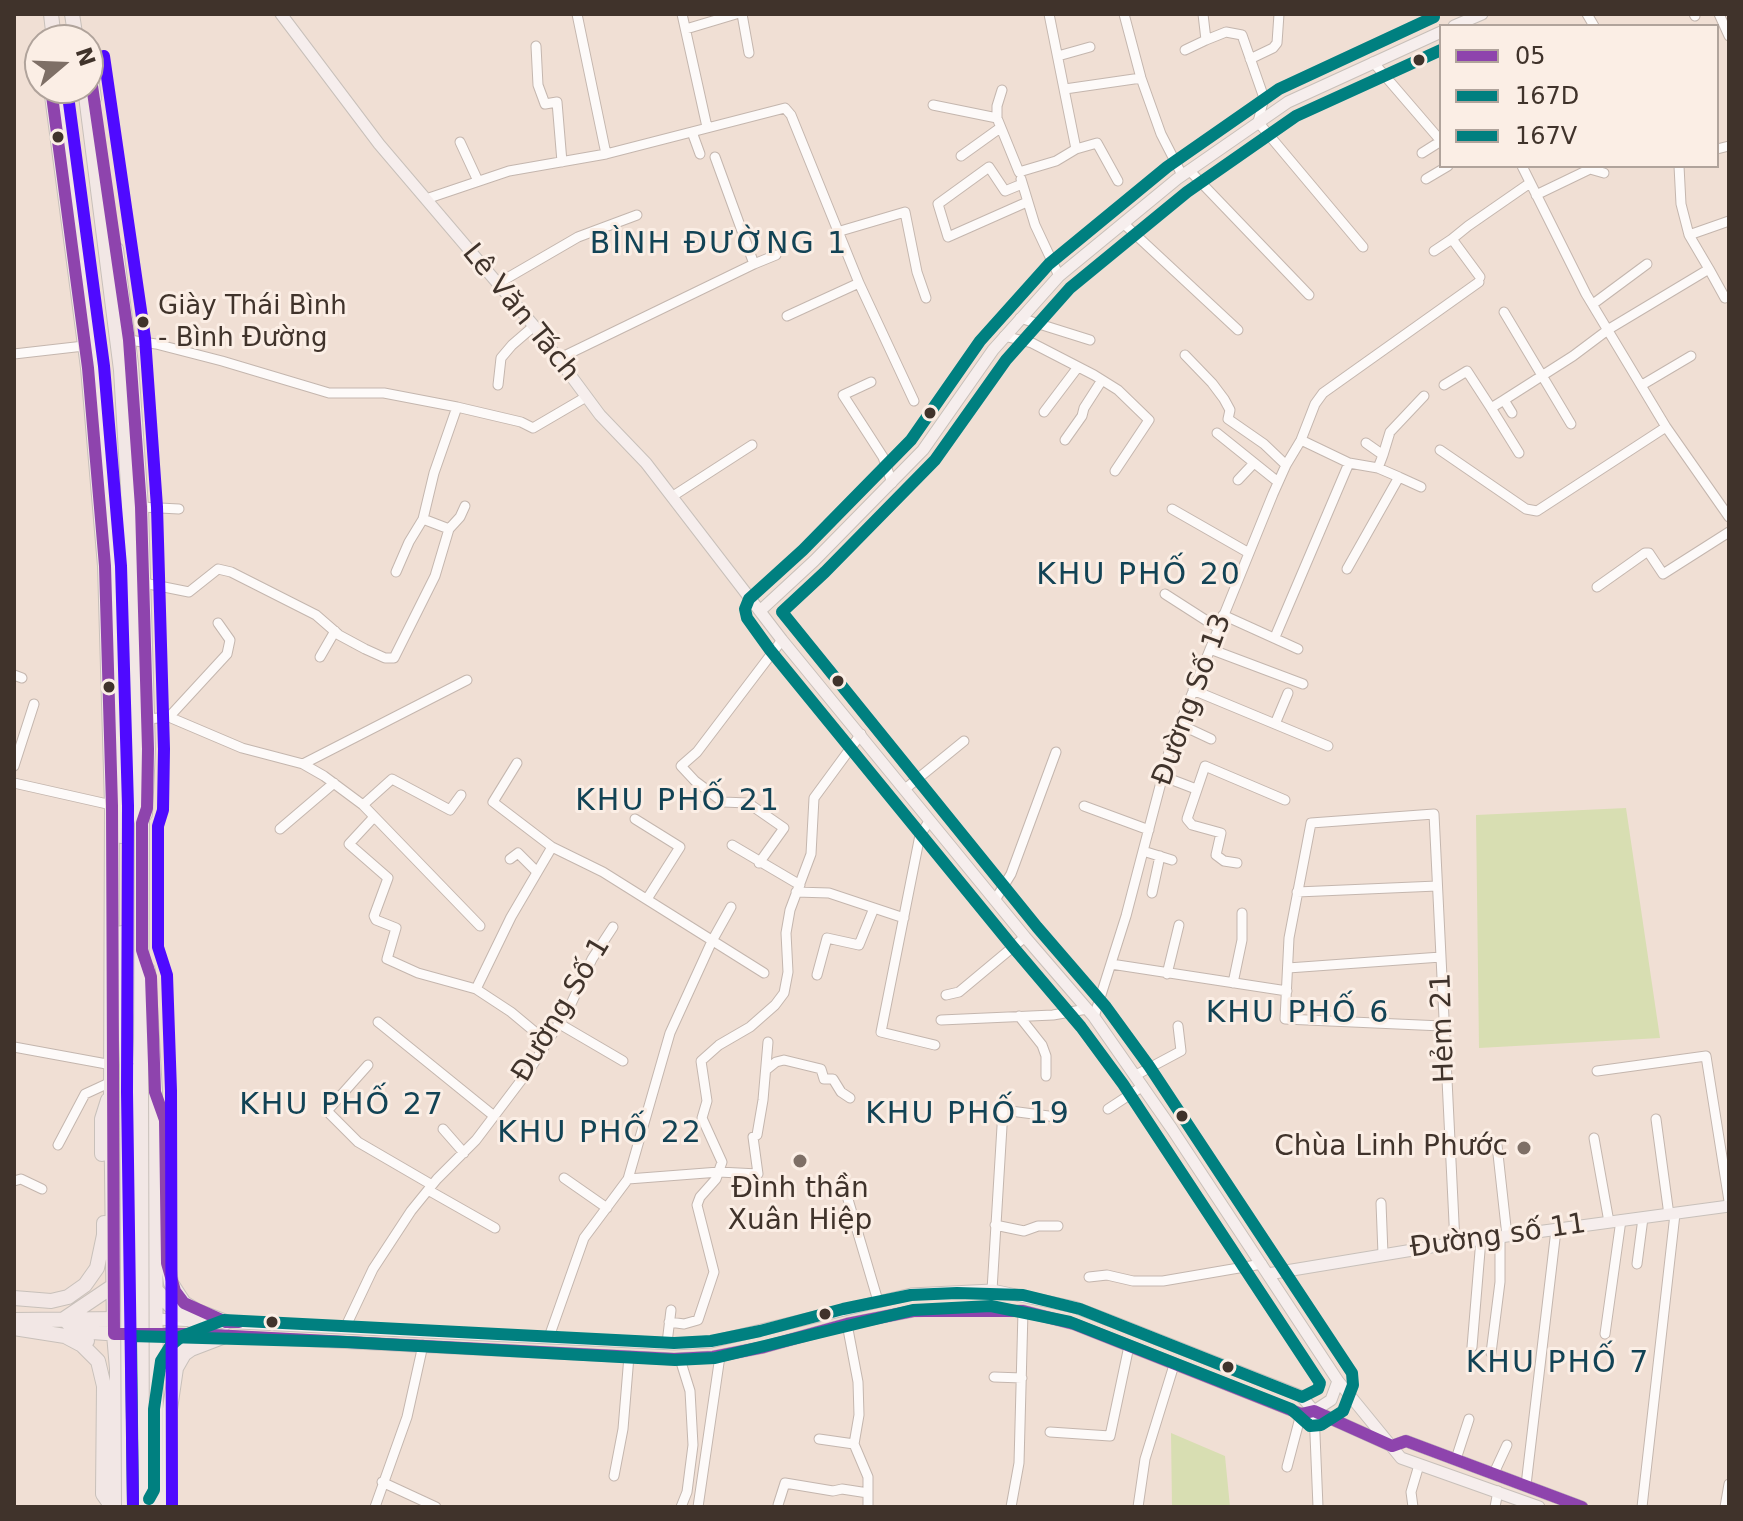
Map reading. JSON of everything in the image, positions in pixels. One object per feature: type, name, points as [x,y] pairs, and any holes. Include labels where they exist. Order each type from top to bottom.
[{"type":"highway","points":[[53,104],[90,345]]},
{"type":"highway","points":[[63,104],[115,568],[117,807],[142,1507]]},
{"type":"highway","points":[[14,1298],[40,1302],[68,1297],[85,1285],[97,1268],[104,1235],[102,1119],[111,1087],[126,1064],[142,950],[142,823],[137,805],[123,341],[87,104]]},
{"type":"highway","points":[[94,104],[141,507],[148,719],[147,808],[142,823]]},
{"type":"highway","points":[[90,345],[123,341]]},
{"type":"highway","points":[[117,807],[112,883],[112,973],[126,1064],[129,1507]]},
{"type":"highway","points":[[112,883],[121,903]]},
{"type":"highway","points":[[142,950],[151,977],[155,1092],[156,1507]]},
{"type":"highway","points":[[112,973],[122,959]]},
{"type":"highway","points":[[111,1087],[117,1369],[114,1507]]},
{"type":"highway","points":[[155,1092],[165,1120],[165,1239],[171,1283],[184,1303],[225,1329],[184,1354],[176,1368],[170,1409],[170,1494],[163,1507]]},
{"type":"highway","points":[[113,1286],[155,1288],[194,1328],[157,1369],[117,1369],[64,1319],[113,1286]]},
{"type":"highway","points":[[19,1318],[64,1319],[92,1332],[114,1326],[156,1326]]},
{"type":"highway","points":[[14,1328],[65,1336],[82,1345],[98,1361],[104,1386],[103,1494],[114,1507]]},
{"type":"main road","name":"Lê Văn Tách","points":[[281,14],[379,144],[534,326],[586,397],[673,496],[782,640],[1090,1013],[1136,1075],[1338,1381],[1392,1446]]},
{"type":"main road","points":[[1459,24],[1482,14]]},
{"type":"main road","points":[[761,610],[923,450],[1004,336],[1059,276],[1185,173],[1288,102],[1439,33]]},
{"type":"main road","name":"Đường số 11","points":[[1265,1269],[1729,1204]]},
{"type":"main road","points":[[225,1329],[346,1326],[667,1343],[711,1342],[911,1294],[992,1290],[1074,1307],[1301,1396],[1314,1411],[1392,1446],[1401,1458],[1539,1507]]},
{"type":"main road","points":[[156,1326],[680,1359],[720,1356],[764,1347],[847,1324],[913,1311],[1023,1311],[1043,1314],[1301,1414],[1314,1411],[1331,1400],[1338,1381]]},
{"type":"main road","points":[[1392,1446],[1406,1441],[1582,1507]]},
{"type":"street","points":[[577,14],[606,154]]},
{"type":"street","points":[[682,14],[707,127]]},
{"type":"street","points":[[686,29],[736,14]]},
{"type":"street","points":[[742,14],[749,53]]},
{"type":"street","points":[[1049,14],[1076,149]]},
{"type":"street","points":[[1124,14],[1141,78],[1161,134],[1185,173],[1309,295]]},
{"type":"street","points":[[1203,14],[1206,40]]},
{"type":"street","points":[[1250,59],[1277,43],[1279,14]]},
{"type":"street","points":[[1719,14],[1729,36]]},
{"type":"street","points":[[1185,50],[1226,32],[1242,35],[1264,98],[1258,122],[1363,247]]},
{"type":"street","points":[[536,46],[538,85],[545,104],[557,102],[562,162]]},
{"type":"street","points":[[1058,56],[1090,47]]},
{"type":"street","points":[[1373,62],[1439,139]]},
{"type":"street","points":[[1065,89],[1141,78]]},
{"type":"street","points":[[1002,90],[997,106],[998,123],[1059,276]]},
{"type":"street","points":[[933,105],[998,123]]},
{"type":"street","points":[[426,199],[509,171],[606,154],[785,108],[791,115],[859,283],[914,401]]},
{"type":"street","points":[[961,156],[998,123]]},
{"type":"street","points":[[692,132],[700,154]]},
{"type":"street","points":[[460,142],[478,181]]},
{"type":"street","points":[[1422,153],[1439,142]]},
{"type":"street","points":[[1019,172],[1056,161],[1076,149],[1097,143],[1118,181]]},
{"type":"street","points":[[715,157],[754,264]]},
{"type":"street","points":[[1022,184],[1005,191],[988,164],[938,204],[948,237],[1027,202]]},
{"type":"street","points":[[1426,179],[1445,168]]},
{"type":"street","points":[[1523,168],[1593,304],[1666,427],[1729,517]]},
{"type":"street","points":[[1679,168],[1681,204],[1689,235],[1725,298]]},
{"type":"street","points":[[1536,195],[1590,169],[1604,173]]},
{"type":"street","points":[[1434,251],[1530,183]]},
{"type":"street","points":[[837,232],[905,212],[917,272],[926,298]]},
{"type":"street","points":[[497,284],[578,237],[637,215]]},
{"type":"street","points":[[1689,235],[1729,221]]},
{"type":"street","points":[[1123,223],[1238,330]]},
{"type":"street","name":"Đường Số 13","points":[[1090,1013],[1111,964],[1179,724],[1278,482],[1323,393],[1480,280],[1452,239]]},
{"type":"street","points":[[560,358],[776,255]]},
{"type":"street","points":[[1593,304],[1647,264]]},
{"type":"street","points":[[1491,408],[1609,329],[1709,269]]},
{"type":"street","points":[[787,316],[859,283]]},
{"type":"street","points":[[1504,312],[1571,424]]},
{"type":"street","points":[[1020,318],[1090,340]]},
{"type":"street","points":[[498,385],[501,358],[534,326]]},
{"type":"street","points":[[1004,336],[1032,343],[1102,380],[1118,390],[1149,420],[1115,471]]},
{"type":"street","points":[[123,341],[156,344],[329,393],[384,393],[521,422],[533,428],[586,397]]},
{"type":"street","points":[[14,354],[90,345]]},
{"type":"street","points":[[1185,355],[1224,399],[1230,410],[1228,419],[1264,444],[1286,465]]},
{"type":"street","points":[[1642,385],[1691,356]]},
{"type":"street","points":[[1044,412],[1078,367]]},
{"type":"street","points":[[1444,385],[1467,371],[1519,453]]},
{"type":"street","points":[[1065,440],[1102,380]]},
{"type":"street","points":[[871,382],[843,395],[883,457],[892,483]]},
{"type":"street","points":[[1378,468],[1390,432],[1424,396]]},
{"type":"street","points":[[1504,400],[1512,413]]},
{"type":"street","points":[[396,572],[423,519],[434,473],[457,407]]},
{"type":"street","points":[[1440,450],[1526,509],[1537,511],[1666,427]]},
{"type":"street","points":[[1217,433],[1278,482]]},
{"type":"street","points":[[1301,440],[1349,463],[1378,468],[1421,487]]},
{"type":"street","points":[[1366,443],[1383,455]]},
{"type":"street","points":[[673,496],[752,445]]},
{"type":"street","points":[[1238,480],[1254,463]]},
{"type":"street","points":[[1275,637],[1349,463]]},
{"type":"street","points":[[1347,569],[1399,477]]},
{"type":"street","points":[[144,583],[189,592],[218,569],[231,572],[316,615],[365,649],[385,658],[394,658],[435,576],[449,529],[465,506]]},
{"type":"street","points":[[141,507],[179,509]]},
{"type":"street","points":[[1172,509],[1249,553]]},
{"type":"street","points":[[423,519],[449,529]]},
{"type":"street","points":[[1597,587],[1645,553],[1649,553],[1663,574],[1729,532]]},
{"type":"street","points":[[1165,594],[1218,628]]},
{"type":"street","points":[[1223,615],[1298,649]]},
{"type":"street","points":[[169,717],[227,654],[230,640],[218,623]]},
{"type":"street","points":[[320,657],[335,631]]},
{"type":"street","points":[[759,863],[784,828],[748,803],[723,802],[681,766],[697,752],[782,640]]},
{"type":"street","points":[[1210,649],[1303,684]]},
{"type":"street","points":[[303,764],[467,680]]},
{"type":"street","points":[[1193,690],[1328,746]]},
{"type":"street","points":[[1275,724],[1288,693]]},
{"type":"street","points":[[14,766],[34,704]]},
{"type":"street","points":[[148,719],[169,717],[242,748],[303,764],[334,783],[363,805],[480,926]]},
{"type":"street","points":[[1179,724],[1211,739]]},
{"type":"street","points":[[669,1322],[684,1324],[698,1320],[714,1272],[697,1205],[719,1172],[722,1162],[721,1154],[702,1118],[707,1101],[701,1061],[719,1045],[750,1027],[784,993],[788,972],[786,933],[811,854],[814,798],[861,734]]},
{"type":"street","points":[[905,789],[964,741]]},
{"type":"street","points":[[995,900],[1008,881],[1056,752]]},
{"type":"street","points":[[517,763],[493,802],[552,847],[603,872],[764,973]]},
{"type":"street","points":[[1237,863],[1224,861],[1216,855],[1221,833],[1192,825],[1187,819],[1205,766],[1285,800]]},
{"type":"street","points":[[1162,776],[1196,789]]},
{"type":"street","points":[[363,805],[392,779],[450,810],[461,795]]},
{"type":"street","points":[[14,783],[117,807]]},
{"type":"street","points":[[280,829],[334,783]]},
{"type":"street","points":[[1084,806],[1149,830]]},
{"type":"street","name":"Hẻm 21","points":[[1297,892],[1311,823],[1434,814],[1455,1243]]},
{"type":"street","points":[[374,817],[349,844],[389,879],[374,916],[376,920],[396,927],[387,959],[418,973],[476,989],[511,1012],[547,1042]]},
{"type":"street","points":[[635,819],[680,847],[647,899]]},
{"type":"street","points":[[930,820],[920,835],[881,1032],[935,1045]]},
{"type":"street","points":[[732,845],[798,889],[829,893],[904,918]]},
{"type":"street","points":[[476,989],[511,917],[552,847]]},
{"type":"street","points":[[1143,851],[1172,860]]},
{"type":"street","points":[[510,859],[518,853],[537,872]]},
{"type":"street","points":[[1152,893],[1160,856]]},
{"type":"street","points":[[1437,886],[1297,892],[1289,938],[1285,1019],[1442,1026]]},
{"type":"street","points":[[549,1337],[581,1245],[628,1179],[670,1033],[731,907]]},
{"type":"street","points":[[817,975],[827,938],[859,945],[874,908]]},
{"type":"street","points":[[1233,983],[1242,940],[1242,913]]},
{"type":"street","points":[[1167,974],[1179,925]]},
{"type":"street","name":"Đường Số 1","points":[[346,1326],[373,1269],[411,1211],[494,1116],[547,1042],[613,927]]},
{"type":"street","points":[[946,995],[959,992],[1025,937]]},
{"type":"street","points":[[1288,968],[1441,957]]},
{"type":"street","points":[[1111,964],[1287,991]]},
{"type":"street","points":[[941,1020],[1090,1013]]},
{"type":"street","points":[[1019,1016],[1042,1045],[1046,1056],[1046,1076]]},
{"type":"street","points":[[378,1022],[494,1116]]},
{"type":"street","points":[[558,1023],[623,1061]]},
{"type":"street","points":[[1136,1075],[1181,1051],[1178,1026]]},
{"type":"street","points":[[628,1179],[719,1172],[758,1174],[753,1137],[757,1135],[768,1042]]},
{"type":"street","points":[[14,1047],[126,1064]]},
{"type":"street","points":[[1597,1071],[1706,1056],[1729,1204]]},
{"type":"street","points":[[766,1070],[784,1060],[821,1069],[824,1079],[833,1079],[841,1092],[850,1098]]},
{"type":"street","points":[[368,1065],[327,1111],[358,1142],[495,1228]]},
{"type":"street","points":[[1108,1109],[1143,1086]]},
{"type":"street","points":[[58,1145],[85,1094],[111,1087]]},
{"type":"street","points":[[992,1290],[1003,1110],[1056,1117]]},
{"type":"street","points":[[1642,1507],[1672,1214],[1656,1119]]},
{"type":"street","points":[[443,1129],[464,1153]]},
{"type":"street","points":[[1594,1138],[1615,1221],[1605,1334]]},
{"type":"street","points":[[1491,1353],[1503,1236],[1497,1145]]},
{"type":"street","points":[[564,1178],[607,1208]]},
{"type":"street","points":[[14,1181],[21,1179],[42,1189]]},
{"type":"street","points":[[847,1196],[878,1301]]},
{"type":"street","points":[[1381,1203],[1383,1254]]},
{"type":"street","points":[[1637,1264],[1643,1218]]},
{"type":"street","points":[[995,1225],[1024,1231],[1038,1226],[1058,1226]]},
{"type":"street","points":[[1526,1485],[1556,1230]]},
{"type":"street","points":[[1472,1347],[1481,1239]]},
{"type":"street","points":[[1089,1277],[1107,1275],[1133,1281],[1163,1281],[1265,1269]]},
{"type":"street","points":[[667,1343],[671,1310]]},
{"type":"street","points":[[1011,1507],[1019,1463],[1023,1311]]},
{"type":"street","points":[[847,1324],[858,1382],[859,1415],[854,1444],[868,1477],[868,1507]]},
{"type":"street","points":[[375,1507],[407,1417],[423,1345]]},
{"type":"street","points":[[1050,1432],[1110,1436],[1129,1346]]},
{"type":"street","points":[[614,1476],[623,1429],[629,1356]]},
{"type":"street","points":[[698,1507],[720,1356]]},
{"type":"street","points":[[680,1359],[690,1391],[693,1445],[687,1492],[681,1507]]},
{"type":"street","points":[[1138,1507],[1145,1459],[1174,1365]]},
{"type":"street","points":[[994,1377],[1022,1378]]},
{"type":"street","points":[[1314,1411],[1318,1507]]},
{"type":"street","points":[[1287,1467],[1301,1414]]},
{"type":"street","points":[[1456,1459],[1469,1419]]},
{"type":"street","points":[[819,1439],[854,1444]]},
{"type":"street","points":[[1494,1473],[1507,1445]]},
{"type":"street","points":[[1413,1507],[1411,1492],[1419,1465]]},
{"type":"street","points":[[382,1482],[436,1507]]},
{"type":"street","points":[[778,1505],[785,1483],[868,1493]]},
{"type":"street","points":[[1725,1507],[1729,1484]]},
{"type":"street","points":[[1495,1507],[1498,1491]]},
{"type":"green space","points":[[1626,808],[1660,1038],[1479,1048],[1476,815]]},
{"type":"green space","points":[[1171,1433],[1225,1456],[1230,1507],[1172,1507]]},
{"type":"transit line","name":"167V","points":[[149,1499],[154,1490],[154,1409],[161,1361],[171,1345],[182,1336],[224,1320],[674,1343],[711,1341],[911,1295],[1023,1295],[1080,1309],[1302,1397],[1318,1389],[1320,1383],[1123,1084],[1081,1027],[770,650],[747,618],[745,609],[749,599],[803,550],[911,440],[980,341],[1049,264],[1167,167],[1279,89],[1434,17]]},
{"type":"transit line","name":"167D","points":[[133,1507],[131,1336],[345,1342],[675,1360],[715,1358],[913,1310],[991,1306],[1070,1322],[1291,1409],[1310,1426],[1321,1425],[1343,1411],[1353,1385],[1352,1373],[1149,1066],[1106,1007],[1037,927],[782,612],[935,460],[1006,360],[1070,288],[1187,192],[1296,116],[1439,51]]},
{"type":"transit line","points":[[104,56],[145,338],[157,507],[164,749],[163,810],[158,826],[158,947],[167,975],[171,1091],[172,1507]]},
{"type":"transit line","name":"05","points":[[53,104],[88,368],[105,566],[112,806],[114,1334],[194,1334],[674,1359],[713,1357],[764,1347],[847,1324],[913,1311],[1023,1311],[1074,1324],[1301,1414],[1314,1411],[1392,1446],[1406,1441],[1582,1507]]},
{"type":"transit line","points":[[69,104],[104,366],[121,566],[128,806],[127,1092],[133,1507]]},
{"type":"transit line","name":"05","points":[[95,104],[129,340],[141,507],[148,749],[147,808],[142,823],[142,950],[151,977],[155,1092],[165,1120],[167,1263],[175,1291],[184,1303],[226,1322],[239,1322]]},
{"type":"place","name":"Giày Thái Bình - Bình Đường","points":[[143,322]]},
{"type":"place","name":"Chùa Linh Phước","points":[[1524,1148]]},
{"type":"place","name":"Đình thần Xuân Hiệp","points":[[800,1161]]},
{"type":"district","name":"BÌNH ĐƯỜNG 1","points":[[719,245]]},
{"type":"district","name":"KHU PHỐ 20","points":[[1139,576]]},
{"type":"district","name":"KHU PHỐ 21","points":[[678,802]]},
{"type":"district","name":"KHU PHỐ 6","points":[[1298,1014]]},
{"type":"district","name":"KHU PHỐ 27","points":[[342,1106]]},
{"type":"district","name":"KHU PHỐ 19","points":[[968,1115]]},
{"type":"district","name":"KHU PHỐ 22","points":[[600,1134]]},
{"type":"district","name":"KHU PHỐ 7","points":[[1558,1364]]}]
